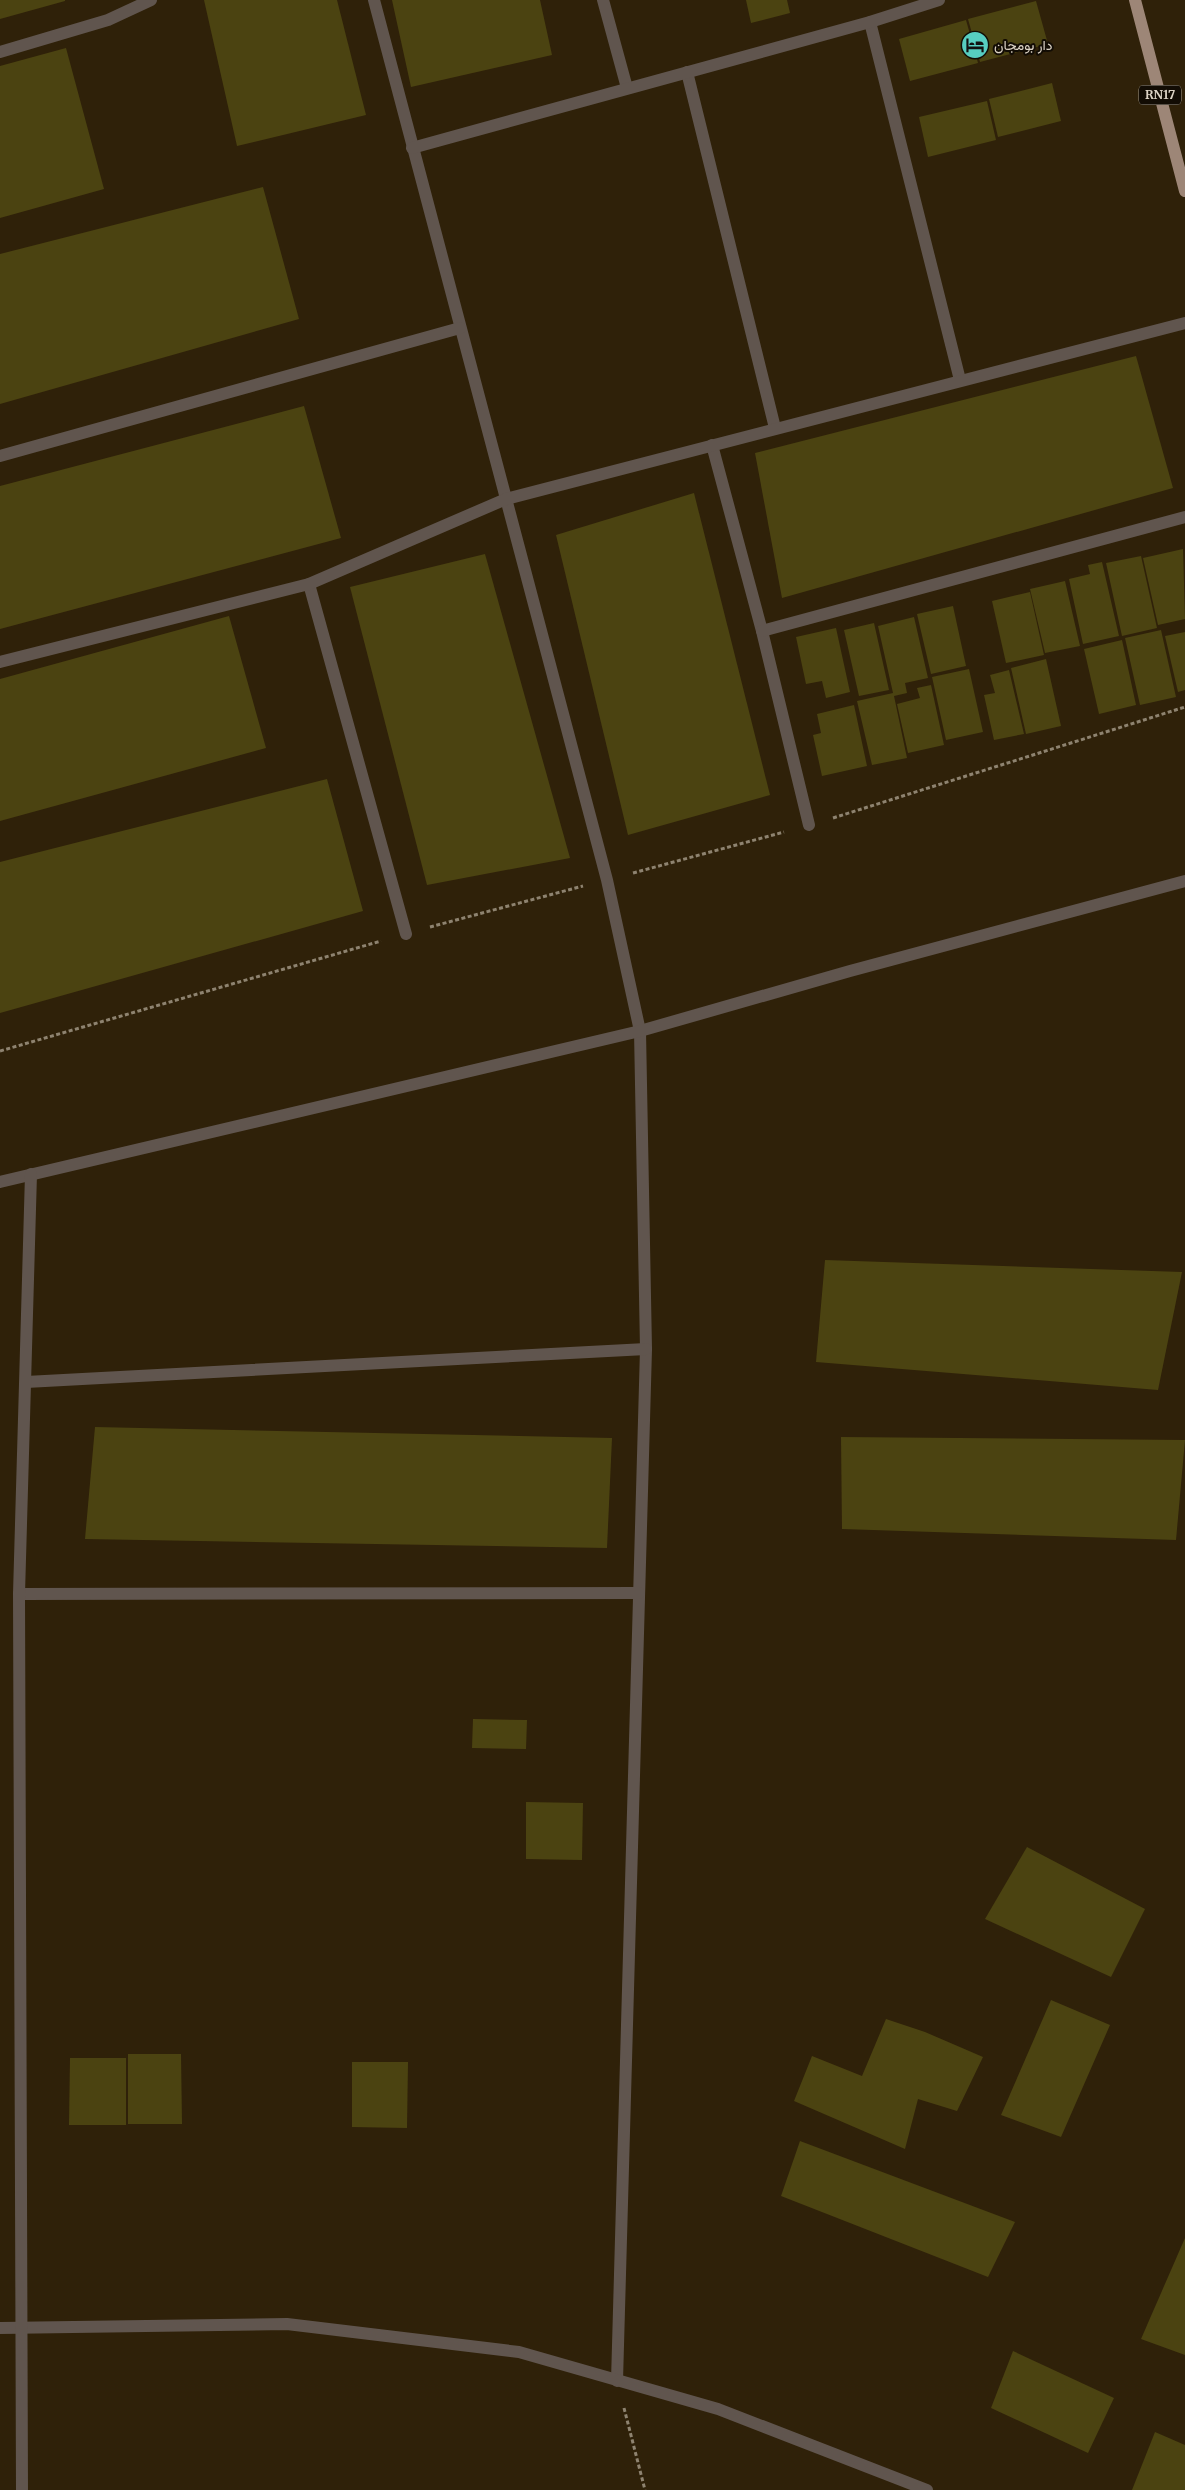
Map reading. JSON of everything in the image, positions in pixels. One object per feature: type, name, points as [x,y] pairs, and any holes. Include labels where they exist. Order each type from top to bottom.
[{"type":"main road","name":"RN17","points":[[1135,0],[1185,191]]},
{"type":"street","points":[[0,52],[108,20],[151,0]]},
{"type":"street","points":[[374,0],[607,880],[640,1031],[646,1349],[617,2381]]},
{"type":"street","points":[[603,0],[627,88]]},
{"type":"street","points":[[412,148],[870,22],[938,0]]},
{"type":"street","points":[[870,22],[960,380]]},
{"type":"street","points":[[687,72],[775,428]]},
{"type":"street","points":[[0,662],[309,584],[506,500],[775,428],[1185,323]]},
{"type":"street","points":[[0,456],[460,328]]},
{"type":"street","points":[[712,445],[762,631],[809,825]]},
{"type":"street","points":[[762,631],[1185,516]]},
{"type":"street","points":[[309,584],[406,934]]},
{"type":"street","points":[[0,1182],[640,1031],[850,971],[1185,881]]},
{"type":"street","points":[[22,2490],[19,1594],[31,1174]]},
{"type":"street","points":[[26,1382],[646,1349]]},
{"type":"street","points":[[19,1594],[639,1593]]},
{"type":"street","points":[[0,2328],[287,2324],[519,2352],[718,2409],[927,2490]]},
{"type":"path","points":[[617,2381],[645,2490]]},
{"type":"building","points":[[0,0],[65,0],[65,1],[0,19]]},
{"type":"building","points":[[204,0],[337,0],[366,115],[237,146]]},
{"type":"building","points":[[392,0],[540,0],[552,55],[411,87]]},
{"type":"building","points":[[746,0],[787,0],[790,13],[751,23]]},
{"type":"building","points":[[1036,1],[1048,44],[980,62],[968,19]]},
{"type":"building","points":[[966,20],[978,63],[910,81],[899,39]]},
{"type":"building","points":[[66,48],[104,189],[0,218],[0,66]]},
{"type":"building","points":[[1052,83],[1061,121],[998,137],[989,99]]},
{"type":"building","points":[[987,101],[996,140],[928,157],[919,117]]},
{"type":"building","points":[[263,187],[299,319],[0,404],[0,254]]},
{"type":"building","points":[[1136,356],[1173,488],[782,598],[755,453]]},
{"type":"building","points":[[304,406],[341,538],[0,629],[0,486]]},
{"type":"building","points":[[694,493],[770,795],[628,835],[556,535]]},
{"type":"building","points":[[1183,549],[1185,619],[1158,625],[1143,558]]},
{"type":"building","points":[[485,554],[570,858],[427,885],[350,587]]},
{"type":"building","points":[[1141,556],[1157,628],[1122,636],[1106,563]]},
{"type":"building","points":[[1102,562],[1119,636],[1083,644],[1069,579],[1090,574],[1088,565]]},
{"type":"building","points":[[1065,581],[1080,646],[1045,653],[1030,589]]},
{"type":"building","points":[[1030,592],[1044,655],[1006,663],[992,601]]},
{"type":"building","points":[[953,606],[966,666],[931,674],[917,614]]},
{"type":"building","points":[[229,616],[266,748],[0,821],[0,679]]},
{"type":"building","points":[[914,617],[928,678],[905,683],[907,693],[894,696],[907,758],[872,765],[857,701],[893,693],[878,626]]},
{"type":"building","points":[[874,623],[889,690],[859,696],[844,630]]},
{"type":"building","points":[[836,628],[850,692],[826,698],[822,681],[806,684],[796,637]]},
{"type":"building","points":[[1161,630],[1176,697],[1140,705],[1125,638]]},
{"type":"building","points":[[1185,632],[1185,690],[1178,692],[1165,636]]},
{"type":"building","points":[[1122,640],[1136,705],[1099,714],[1084,649]]},
{"type":"building","points":[[1046,659],[1061,726],[1026,734],[1011,668]]},
{"type":"building","points":[[969,669],[983,732],[946,740],[932,677]]},
{"type":"building","points":[[1009,670],[1024,734],[994,740],[984,695],[995,693],[990,675]]},
{"type":"building","points":[[931,685],[944,745],[908,753],[897,704],[920,698],[917,688]]},
{"type":"building","points":[[854,705],[867,766],[822,776],[813,735],[821,733],[817,714]]},
{"type":"building","points":[[327,779],[363,911],[0,1013],[0,862]]},
{"type":"building","points":[[825,1260],[1182,1272],[1158,1390],[816,1362]]},
{"type":"building","points":[[95,1427],[612,1438],[607,1548],[85,1539]]},
{"type":"building","points":[[841,1437],[1185,1440],[1176,1540],[842,1529]]},
{"type":"building","points":[[473,1719],[527,1720],[526,1749],[472,1748]]},
{"type":"building","points":[[526,1802],[583,1803],[582,1860],[526,1859]]},
{"type":"building","points":[[1027,1847],[1145,1909],[1111,1977],[985,1919]]},
{"type":"building","points":[[1051,2000],[1110,2025],[1061,2137],[1001,2115]]},
{"type":"building","points":[[886,2019],[925,2032],[983,2057],[957,2111],[918,2099],[905,2149],[794,2101],[812,2056],[862,2076]]},
{"type":"building","points":[[128,2054],[181,2054],[182,2124],[128,2124]]},
{"type":"building","points":[[70,2058],[126,2058],[126,2125],[69,2125]]},
{"type":"building","points":[[352,2062],[408,2062],[407,2128],[352,2127]]},
{"type":"building","points":[[800,2141],[1015,2222],[988,2277],[781,2196]]},
{"type":"building","points":[[1185,2238],[1185,2355],[1141,2339]]},
{"type":"building","points":[[1013,2351],[1114,2398],[1088,2453],[991,2408]]},
{"type":"building","points":[[1155,2432],[1185,2445],[1185,2490],[1132,2490]]},
{"type":"place","name":"دار بومجان","points":[[975,45]]}]
